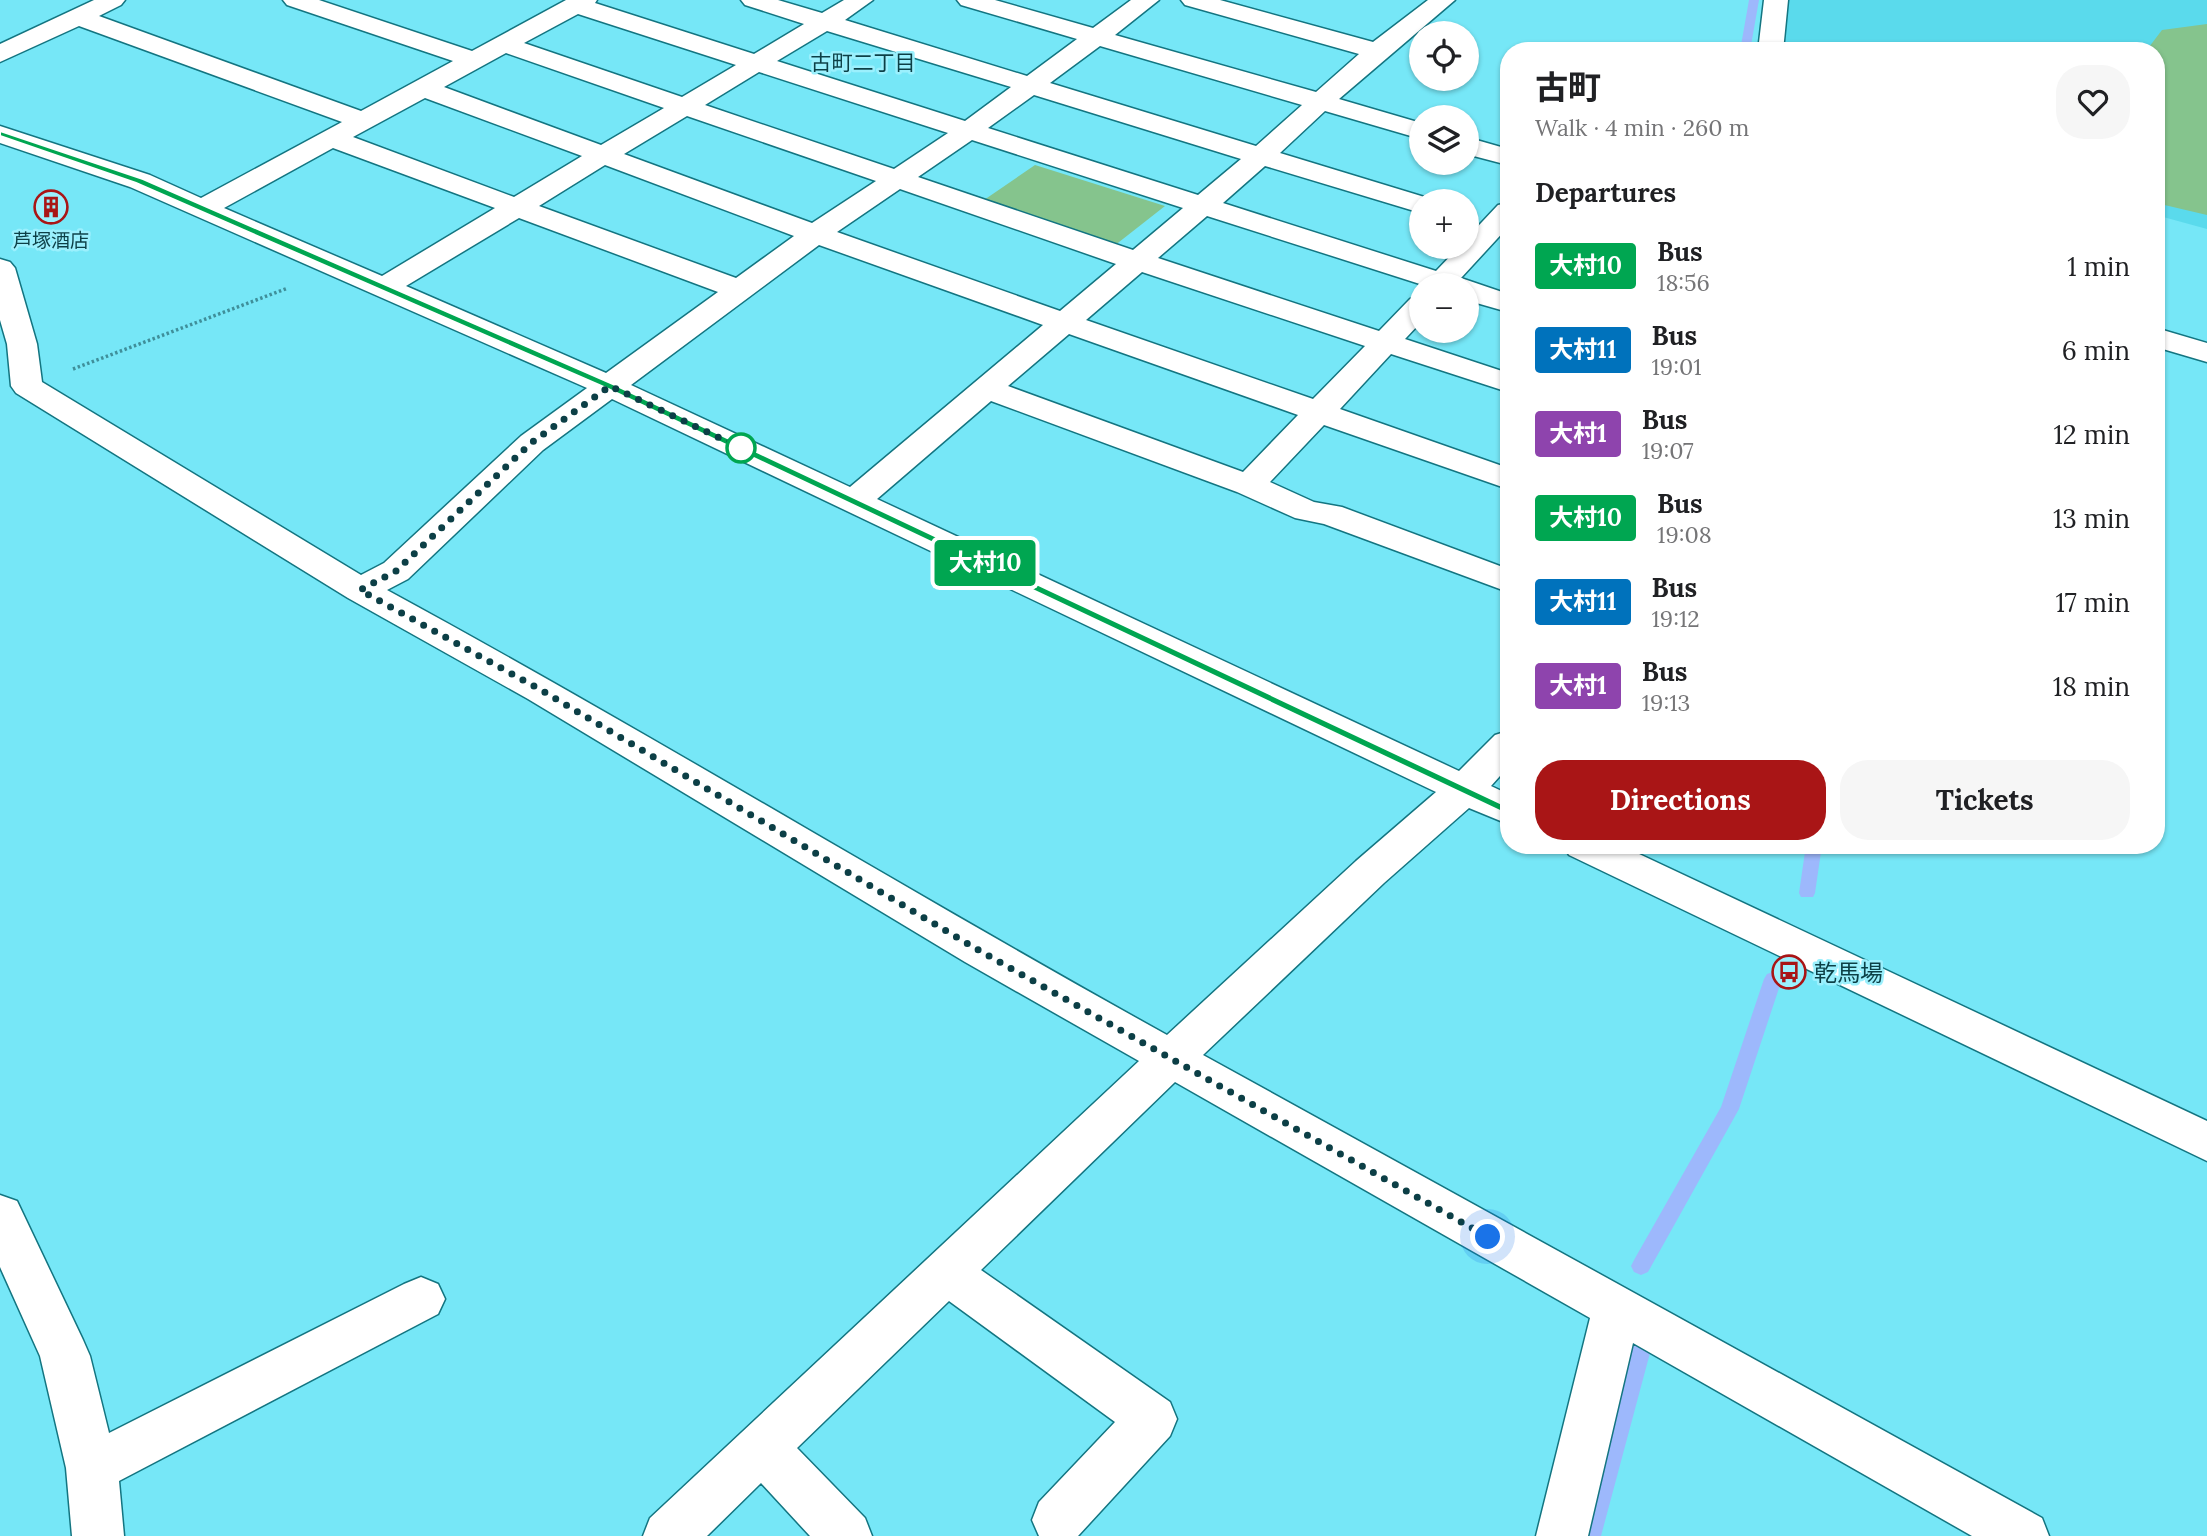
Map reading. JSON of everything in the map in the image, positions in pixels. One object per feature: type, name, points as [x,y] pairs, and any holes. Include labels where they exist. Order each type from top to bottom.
[{"type":"street","points":[[0,54],[113,0]]},
{"type":"street","points":[[295,0],[474,60]]},
{"type":"street","points":[[527,0],[575,6],[970,130],[1410,273]]},
{"type":"street","points":[[753,0],[1409,201]]},
{"type":"street","points":[[384,287],[861,0]]},
{"type":"street","points":[[969,0],[1409,127]]},
{"type":"street","points":[[360,590],[396,571],[531,443],[738,289],[895,178],[970,130],[1147,0]]},
{"type":"street","points":[[1193,0],[1377,51]]},
{"type":"street","points":[[1406,0],[1439,4]]},
{"type":"street","points":[[1771,42],[1776,0]]},
{"type":"street","points":[[854,501],[1262,155],[1377,51],[1439,4]]},
{"type":"street","points":[[203,208],[575,6]]},
{"type":"street","points":[[78,17],[361,120]]},
{"type":"street","points":[[503,44],[1137,261],[1500,380]]},
{"type":"street","points":[[423,88],[815,234],[1500,477]]},
{"type":"street","points":[[0,134],[140,181],[610,386],[1500,806]]},
{"type":"street","points":[[330,138],[738,289]]},
{"type":"street","points":[[1479,149],[1500,155]]},
{"type":"street","points":[[1459,273],[1494,222]]},
{"type":"street","points":[[0,268],[22,344],[14,393],[541,690],[980,951],[2023,1536]]},
{"type":"street","points":[[1479,294],[1500,301]]},
{"type":"street","points":[[1249,485],[1409,317]]},
{"type":"street","points":[[2165,340],[2207,353]]},
{"type":"street","points":[[987,389],[1249,485],[1307,511],[1330,514],[1500,578]]},
{"type":"street","points":[[668,1536],[948,1273],[1170,1059],[1370,872],[1465,789],[1500,752]]},
{"type":"street","points":[[1602,854],[2207,1142]]},
{"type":"street","points":[[0,1215],[65,1356],[92,1468],[98,1536]]},
{"type":"street","points":[[948,1273],[1152,1419],[1058,1520]]},
{"type":"street","points":[[92,1468],[421,1299]]},
{"type":"street","points":[[1562,1536],[1617,1309]]},
{"type":"street","points":[[762,1448],[846,1536]]},
{"type":"path","points":[[14,393],[341,268]]},
{"type":"shaded area","points":[[1787,0],[2207,0],[2207,229],[2165,217],[2165,42],[1785,42]]},
{"type":"green space","points":[[2207,24],[2207,215],[2165,205],[2165,42],[2153,42],[2162,30]]},
{"type":"green space","points":[[1035,165],[1165,206],[1114,246],[984,200]]},
{"type":"waterway","points":[[1747,42],[1754,0]]},
{"type":"waterway","points":[[1807,893],[1813,854]]},
{"type":"waterway","points":[[1641,1266],[1730,1109],[1773,979]]},
{"type":"waterway","points":[[1590,1536],[1640,1353]]},
{"type":"bus line","name":"大村10","points":[[0,134],[140,181],[610,386],[1500,806]]},
{"type":"place","name":"芦塚酒店","points":[[51,207]]},
{"type":"place","name":"乾馬場","points":[[1789,972]]},
{"type":"district","name":"古町二丁目","points":[[863,62]]},
{"type":"route","points":[[741,448],[610,386],[531,443],[396,571],[360,590],[541,690],[980,951],[1488,1237]]}]
